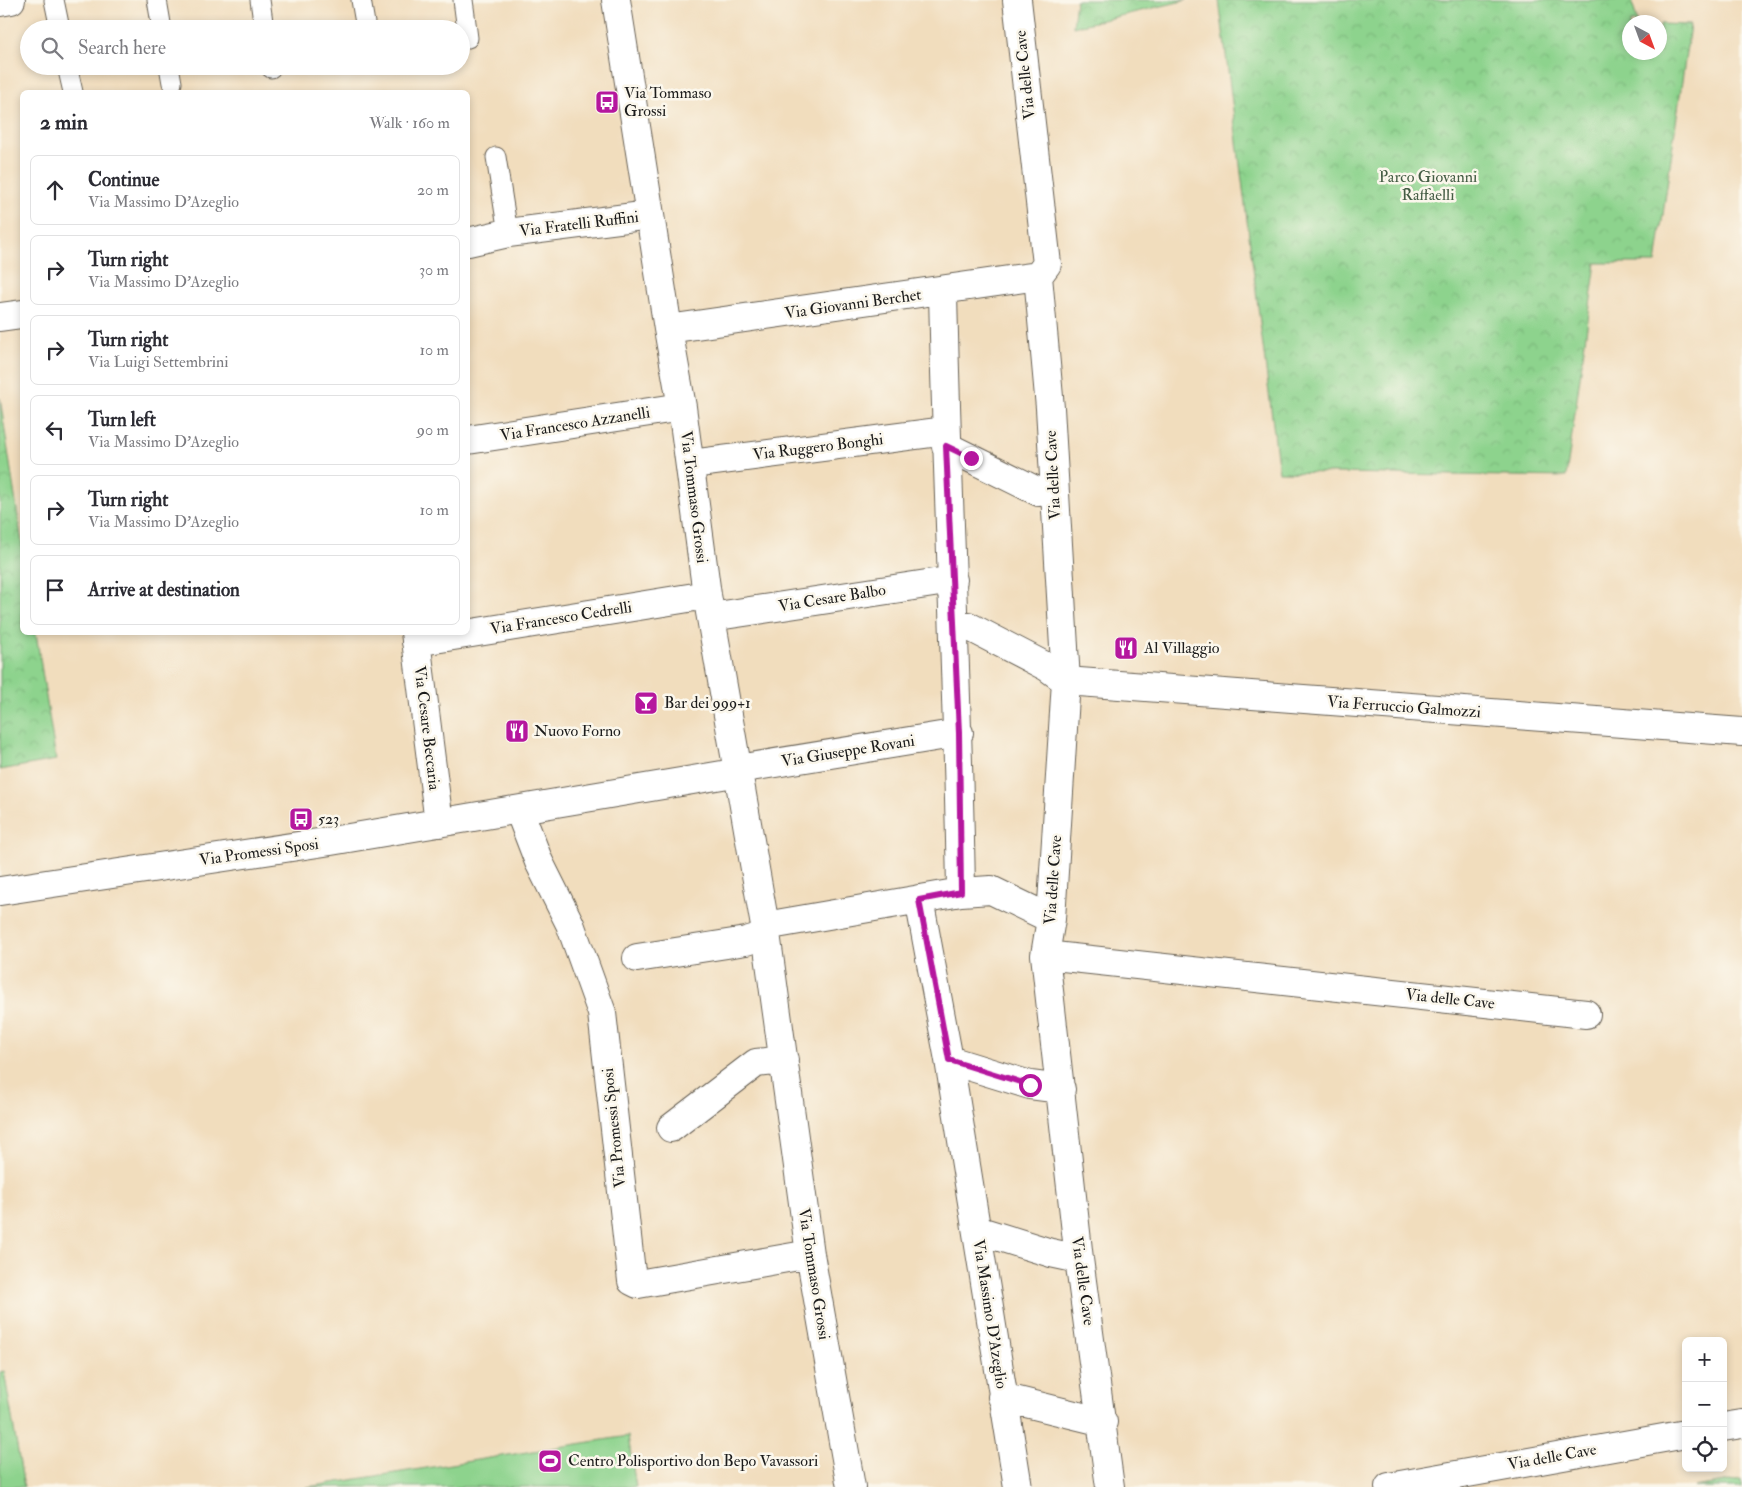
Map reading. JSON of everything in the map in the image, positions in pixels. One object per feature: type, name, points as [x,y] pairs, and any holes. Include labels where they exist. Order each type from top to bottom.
[{"type":"street","points":[[0,2],[10,0]]},
{"type":"street","name":"Via Tommaso Grossi","points":[[616,0],[691,464],[709,606],[766,930],[810,1254],[851,1487]]},
{"type":"street","name":"Via delle Cave","points":[[1017,0],[1047,264],[1038,276],[1050,408],[1066,681],[1051,919],[1045,955],[1079,1258],[1103,1422],[1110,1487]]},
{"type":"street","name":"Via Fratelli Ruffini","points":[[470,242],[508,233],[650,214]]},
{"type":"street","name":"Via Giovanni Berchet","points":[[668,329],[1038,276]]},
{"type":"street","points":[[943,291],[946,438],[959,733],[961,892]]},
{"type":"street","points":[[0,317],[20,314]]},
{"type":"street","name":"Via Francesco Azzanelli","points":[[470,440],[682,407]]},
{"type":"street","points":[[946,438],[1040,492]]},
{"type":"street","name":"Via Ruggero Bonghi","points":[[691,464],[946,438]]},
{"type":"street","name":"Via Cesare Balbo","points":[[709,606],[953,580]]},
{"type":"street","name":"Via Francesco Cedrelli","points":[[470,631],[709,606]]},
{"type":"street","points":[[955,624],[968,626],[1047,667],[1066,681]]},
{"type":"street","name":"Via Francesco Cedrelli","points":[[415,637],[434,635]]},
{"type":"street","name":"Via Cesare Beccaria","points":[[415,637],[439,822]]},
{"type":"street","name":"Via Ferruccio Galmozzi","points":[[1066,681],[1742,732]]},
{"type":"street","name":"Via Giuseppe Rovani","points":[[739,770],[959,733]]},
{"type":"street","name":"Via Promessi Sposi","points":[[0,892],[518,810],[739,770]]},
{"type":"street","name":"Via Promessi Sposi","points":[[518,810],[539,862],[570,924],[602,1014],[632,1281],[638,1284],[810,1254]]},
{"type":"street","points":[[637,958],[746,941],[766,930],[961,892],[991,890],[1051,919]]},
{"type":"street","name":"Via Massimo D'Azeglio","points":[[919,900],[949,1060],[1018,1487]]},
{"type":"street","name":"Via delle Cave","points":[[1045,955],[1586,1014]]},
{"type":"street","points":[[672,1128],[756,1063],[784,1060]]},
{"type":"street","points":[[949,1060],[1030,1085],[1061,1089]]},
{"type":"street","name":"Via Massimo D'Azeglio","points":[[977,1230],[1051,1253],[1079,1258]]},
{"type":"street","name":"Via Massimo D'Azeglio","points":[[1002,1397],[1103,1422]]},
{"type":"street","points":[[1727,1426],[1742,1424]]},
{"type":"street","name":"Via delle Cave","points":[[1389,1487],[1682,1435]]},
{"type":"lane","points":[[54,0],[58,20]]},
{"type":"lane","points":[[157,0],[160,20]]},
{"type":"lane","points":[[260,0],[263,20]]},
{"type":"lane","points":[[362,0],[365,20]]},
{"type":"lane","points":[[463,0],[466,20]]},
{"type":"lane","points":[[69,75],[73,90]]},
{"type":"lane","name":"Via Fratelli Ruffini","points":[[496,157],[508,233]]},
{"type":"green space","points":[[1076,0],[1187,0],[1073,27]]},
{"type":"green space","name":"Parco Giovanni Raffaelli","points":[[1219,0],[1632,0],[1635,15],[1622,15],[1622,60],[1667,60],[1667,24],[1690,25],[1656,263],[1596,263],[1566,477],[1279,472]]},
{"type":"green space","points":[[0,398],[20,530],[20,635],[36,635],[56,760],[0,770]]},
{"type":"green space","points":[[4,1371],[24,1487],[0,1487],[0,1372]]},
{"type":"green space","name":"Centro Polisportivo don Bepo Vavassori","points":[[628,1436],[636,1487],[307,1487]]},
{"type":"green space","points":[[1742,1479],[1742,1487],[1694,1487]]},
{"type":"place","name":"Via Tommaso Grossi","points":[[607,102]]},
{"type":"place","name":"Al Villaggio","points":[[1126,648]]},
{"type":"place","name":"Bar dei 999+1","points":[[646,703]]},
{"type":"place","name":"Nuovo Forno","points":[[517,731]]},
{"type":"place","name":"523","points":[[301,819]]},
{"type":"place","name":"Centro Polisportivo don Bepo Vavassori","points":[[550,1461]]},
{"type":"route","points":[[971,458],[946,446],[959,733],[961,892],[919,900],[949,1060],[1030,1085]]}]
